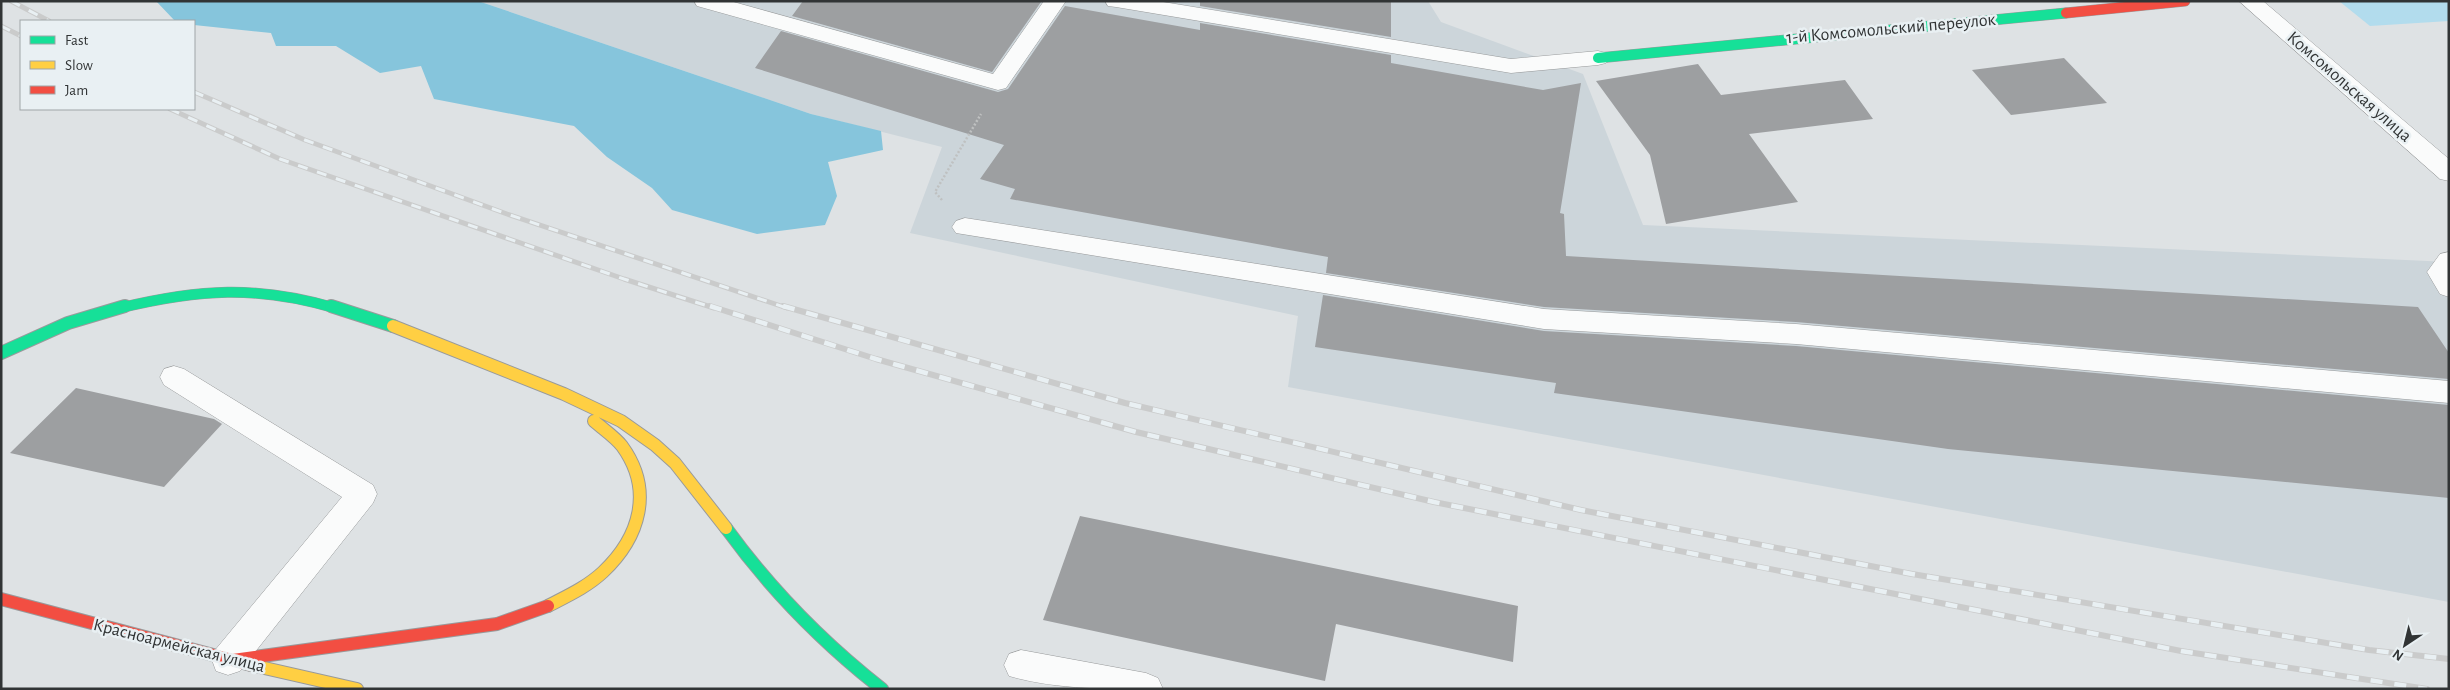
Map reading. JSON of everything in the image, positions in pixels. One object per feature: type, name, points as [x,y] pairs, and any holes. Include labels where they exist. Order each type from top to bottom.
[{"type":"main road","name":"1-й Комсомольский переулок","points":[[1598,58],[2185,1]]},
{"type":"main road","points":[[1,353],[40,332],[94,311],[146,300],[215,291],[272,293],[341,308],[534,382],[602,411],[653,443],[689,477],[772,588],[832,650],[882,689]]},
{"type":"main road","points":[[228,660],[497,624],[551,606],[590,583],[619,556],[636,528],[644,493],[634,460],[606,429],[534,382]]},
{"type":"main road","name":"Красноармейская улица","points":[[1,599],[228,660],[358,689]]},
{"type":"street","points":[[705,1],[998,83],[1055,1]]},
{"type":"street","points":[[1116,1],[1511,66],[1598,58]]},
{"type":"street","name":"Комсомольская улица","points":[[2250,1],[2449,173]]},
{"type":"street","points":[[965,227],[1544,319],[1796,334],[2449,392]]},
{"type":"street","points":[[174,377],[362,494],[228,660]]},
{"type":"street","points":[[1021,665],[1146,689]]},
{"type":"path","points":[[965,227],[934,192],[998,83]]},
{"type":"shaded area","points":[[156,1],[478,1],[811,114],[881,131],[883,150],[828,162],[837,196],[825,225],[757,234],[672,210],[652,188],[607,157],[574,126],[434,99],[421,66],[380,73],[336,46],[276,46],[271,33],[195,25],[195,20],[174,20]]},
{"type":"shaded area","points":[[478,1],[1428,1],[1441,22],[1583,74],[1643,225],[2449,262],[2449,602],[1288,387],[1298,316],[910,233],[942,147],[811,114]]},
{"type":"shaded area","points":[[2339,1],[2449,1],[2449,21],[2370,26]]},
{"type":"building","points":[[803,1],[1041,2],[992,72],[792,16]]},
{"type":"building","points":[[1200,1],[1391,1],[1391,37],[1200,6]]},
{"type":"building","points":[[1065,6],[1200,30],[1200,23],[1391,55],[1391,63],[1543,90],[1581,83],[1560,213],[1564,214],[1566,256],[2418,307],[2449,353],[2449,379],[1796,322],[1544,307],[1326,273],[1328,257],[1010,199],[1015,189],[980,179],[1004,145],[755,68],[781,31],[998,92],[1008,89]]},
{"type":"building","points":[[2064,58],[2107,103],[2011,115],[1972,70]]},
{"type":"building","points":[[1698,64],[1721,95],[1845,80],[1873,119],[1749,134],[1798,202],[1666,224],[1650,155],[1596,81]]},
{"type":"building","points":[[1323,295],[1544,331],[1796,346],[2449,405],[2449,498],[1948,449],[1554,393],[1556,383],[1315,347]]},
{"type":"building","points":[[76,388],[214,419],[222,424],[164,487],[10,453]]},
{"type":"building","points":[[1080,516],[1518,606],[1513,662],[1336,624],[1325,681],[1043,620]]},
{"type":"railway","points":[[11,1],[47,20]]},
{"type":"railway","points":[[1,26],[20,36]]},
{"type":"railway","points":[[195,92],[305,140],[507,214],[787,308]]},
{"type":"railway","points":[[172,110],[280,159],[624,279],[714,308]]},
{"type":"railway","points":[[710,306],[876,359],[1136,432],[1434,502],[2181,651],[2427,689]]},
{"type":"railway","points":[[783,306],[1125,403],[1581,510],[1912,574],[2369,650],[2449,659]]},
{"type":"traffic: fast","points":[[1598,58],[2066,13]]},
{"type":"traffic: fast","points":[[1,353],[45,332],[113,309],[185,295],[225,291],[265,292],[297,298],[393,326]]},
{"type":"traffic: fast","points":[[726,528],[760,573],[798,615],[838,653],[882,689]]},
{"type":"traffic: slow","points":[[393,326],[584,402],[621,421],[655,445],[685,473],[726,528]]},
{"type":"traffic: slow","points":[[548,606],[577,591],[603,572],[623,549],[636,524],[641,498],[637,471],[622,445],[594,421]]},
{"type":"traffic: slow","points":[[251,665],[357,689]]},
{"type":"traffic: jam","points":[[2066,13],[2185,1]]},
{"type":"traffic: jam","points":[[1,599],[251,665]]},
{"type":"traffic: jam","points":[[233,660],[497,624],[548,606]]}]
